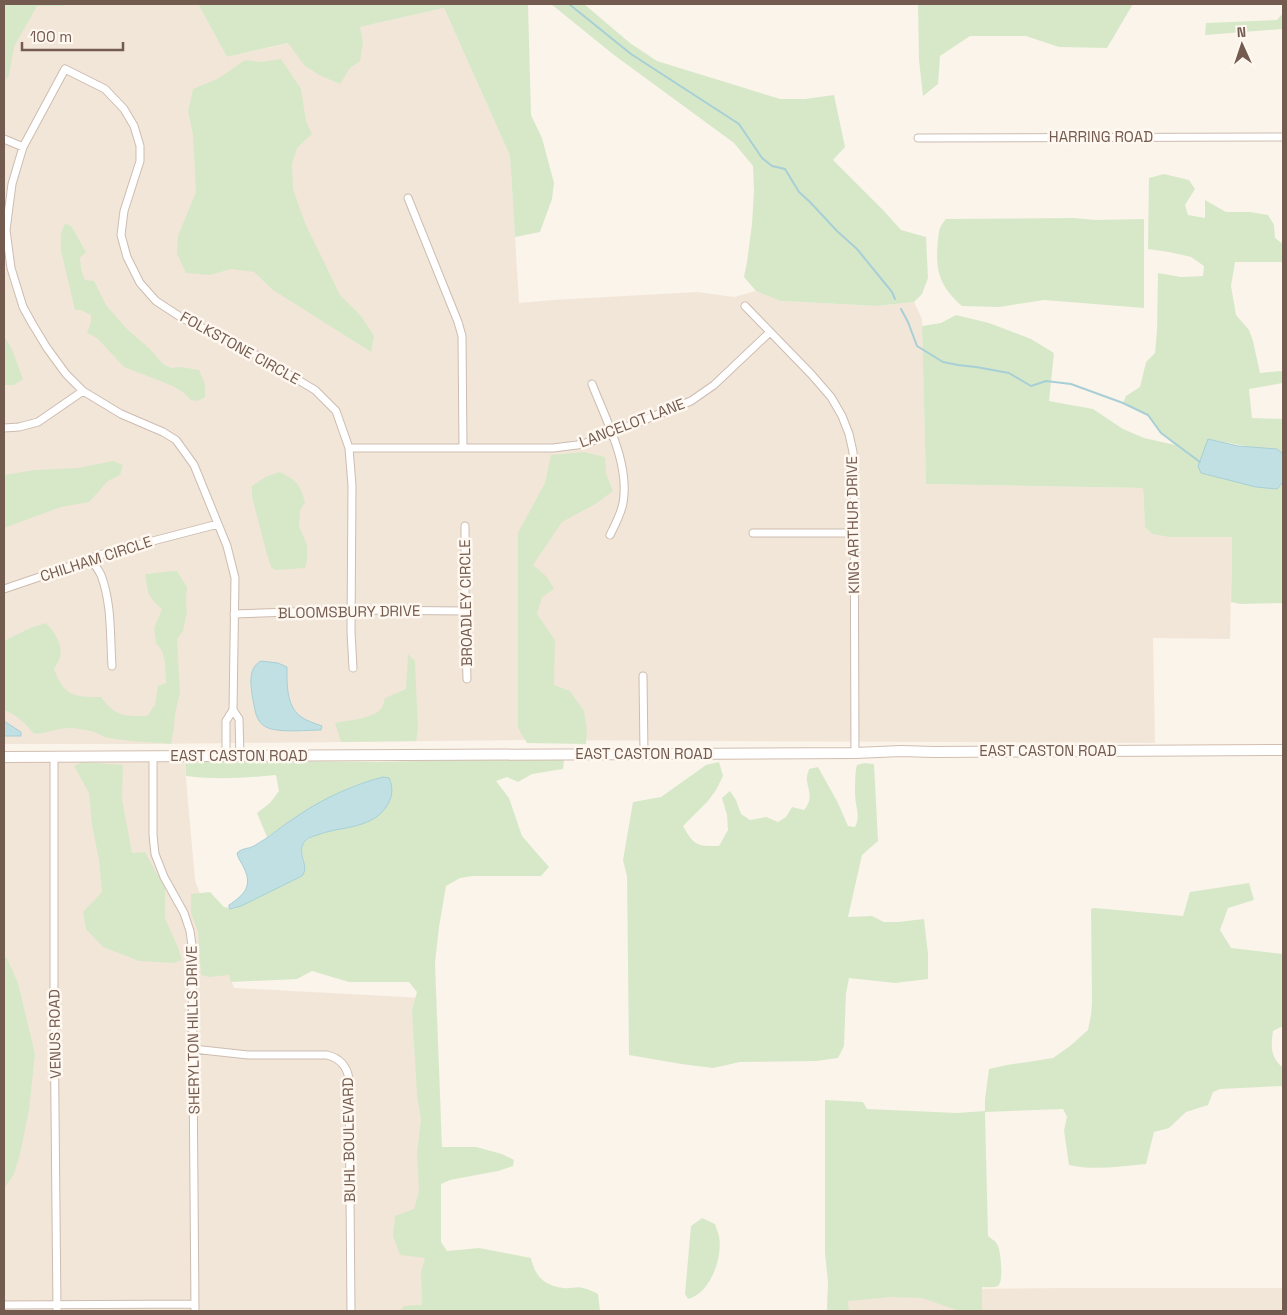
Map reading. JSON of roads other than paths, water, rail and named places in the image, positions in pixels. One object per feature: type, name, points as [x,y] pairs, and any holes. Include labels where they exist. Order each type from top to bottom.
[{"type":"street","name":"FOLKSTONE CIRCLE","points":[[23,147],[65,69],[104,89],[124,109],[134,126],[140,146],[140,161],[124,211],[122,235],[127,257],[140,283],[156,300],[182,318],[246,349],[315,390],[336,411],[349,448],[352,486],[351,632],[353,668]]},
{"type":"street","name":"HARRING ROAD","points":[[918,138],[1283,136]]},
{"type":"street","points":[[4,139],[23,147],[12,184],[5,230],[11,268],[23,307],[47,348],[66,374],[83,391],[121,414],[163,432],[176,440],[194,465],[227,546],[235,578],[233,710],[238,719],[240,756]]},
{"type":"street","points":[[408,198],[462,336],[463,448]]},
{"type":"street","name":"KING ARTHUR DRIVE","points":[[745,306],[824,388],[840,411],[849,434],[854,462],[855,753]]},
{"type":"street","name":"LANCELOT LANE","points":[[349,448],[563,447],[590,442],[682,405],[700,395],[718,381],[770,332]]},
{"type":"street","points":[[592,384],[623,466],[625,485],[623,504],[610,535]]},
{"type":"street","points":[[4,428],[19,427],[38,422],[83,391]]},
{"type":"street","name":"CHILHAM CIRCLE","points":[[4,589],[58,572],[90,558],[151,540],[218,524]]},
{"type":"street","name":"BROADLEY CIRCLE","points":[[465,526],[467,679]]},
{"type":"street","points":[[753,533],[854,532]]},
{"type":"street","points":[[90,558],[100,574],[107,598],[110,616],[112,666]]},
{"type":"street","name":"BLOOMSBURY DRIVE","points":[[234,614],[352,610],[465,612]]},
{"type":"street","points":[[643,676],[644,754]]},
{"type":"street","points":[[226,756],[226,721],[233,710]]},
{"type":"street","name":"EAST CASTON ROAD","points":[[4,757],[1283,750]]},
{"type":"street","name":"VENUS ROAD","points":[[54,756],[57,1308]]},
{"type":"street","name":"SHERYLTON HILLS DRIVE","points":[[153,756],[153,835],[155,854],[164,877],[184,913],[190,931],[193,964],[195,1308]]},
{"type":"street","name":"BUHL BOULEVARD","points":[[193,1049],[215,1050],[248,1056],[327,1055],[336,1058],[347,1069],[349,1078],[351,1311]]},
{"type":"street","points":[[4,1305],[57,1308],[195,1308]]},
{"type":"water","points":[[1208,439],[1238,446],[1277,449],[1283,456],[1283,482],[1277,489],[1256,487],[1201,473],[1198,466]]},
{"type":"water","points":[[261,661],[278,663],[287,667],[288,693],[292,706],[302,718],[322,726],[321,730],[282,731],[268,728],[260,723],[255,710],[251,678],[254,668]]},
{"type":"water","points":[[4,721],[21,732],[21,736],[4,736]]},
{"type":"water","points":[[383,777],[389,778],[392,791],[391,797],[382,812],[375,818],[307,839],[302,849],[305,867],[302,876],[241,906],[229,908],[229,905],[243,894],[248,880],[237,853],[252,847],[308,809],[328,798]]},
{"type":"waterway","points":[[569,4],[631,54],[739,124],[762,158],[772,166],[785,169],[799,192],[857,249],[892,292],[895,299]]},
{"type":"waterway","points":[[901,309],[917,346],[943,362],[1009,373],[1031,386],[1046,381],[1071,384],[1123,403],[1148,415],[1161,433],[1200,462]]}]
